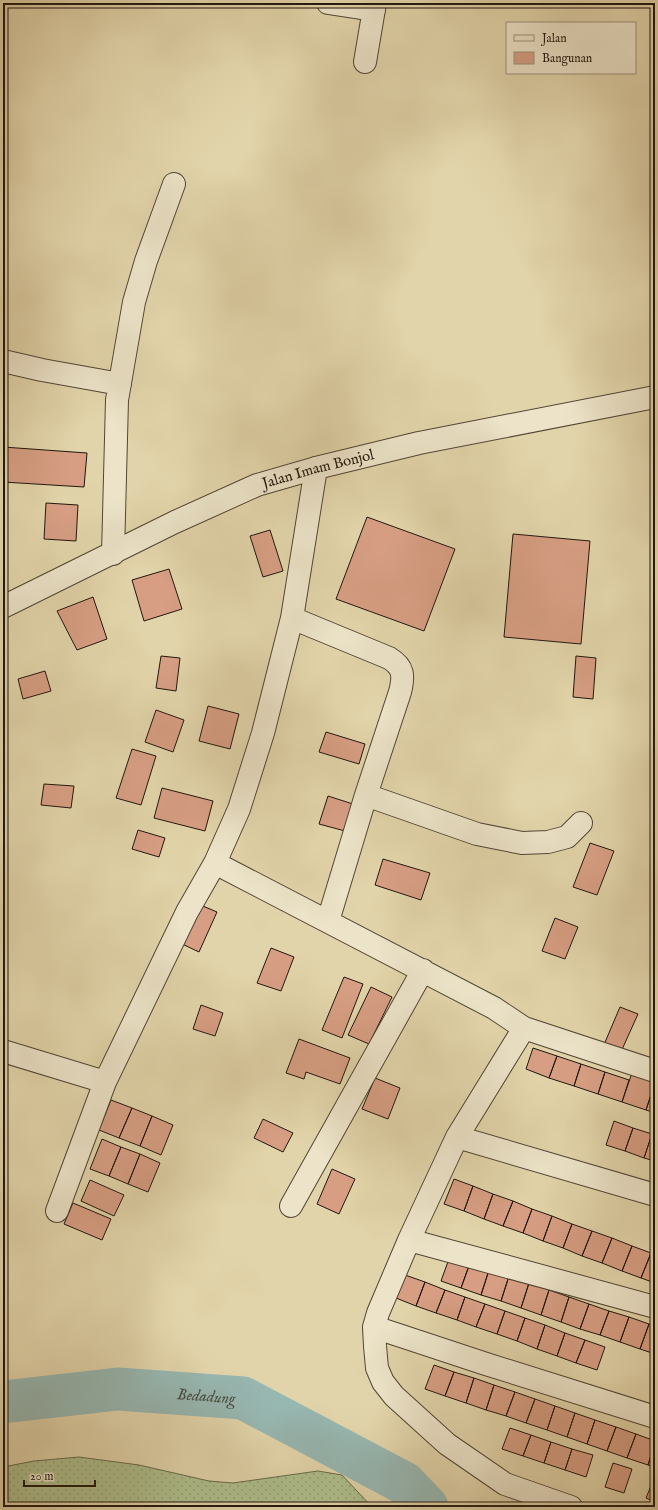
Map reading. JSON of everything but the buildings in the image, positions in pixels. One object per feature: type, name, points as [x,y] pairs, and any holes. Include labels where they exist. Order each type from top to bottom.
[{"type":"street","points":[[328,3],[375,6],[365,62]]},
{"type":"street","points":[[113,554],[118,400],[120,384],[134,302],[146,261],[174,184]]},
{"type":"street","points":[[3,361],[42,370],[120,384]]},
{"type":"street","name":"Jalan Imam Bonjol","points":[[3,607],[113,554],[175,522],[257,485],[316,468],[419,443],[655,397]]},
{"type":"street","points":[[57,1211],[105,1082],[186,912],[215,863],[239,809],[263,733],[292,618],[316,468]]},
{"type":"street","points":[[292,618],[389,658],[397,663],[401,670],[403,681],[366,795],[328,921]]},
{"type":"street","points":[[366,795],[477,834],[522,843],[548,842],[567,838],[581,823]]},
{"type":"street","points":[[215,863],[423,970],[494,1008],[524,1028],[655,1071]]},
{"type":"street","points":[[291,1206],[423,970]]},
{"type":"street","points":[[524,1028],[456,1136],[409,1240],[374,1327],[377,1368],[383,1382],[400,1402],[447,1444],[505,1484],[571,1507]]},
{"type":"street","points":[[3,1051],[105,1082]]},
{"type":"street","points":[[456,1136],[655,1195]]},
{"type":"street","points":[[409,1240],[655,1308]]},
{"type":"street","points":[[374,1327],[493,1367],[655,1417]]},
{"type":"green space","points":[[79,1457],[139,1465],[209,1481],[233,1483],[318,1471],[342,1475],[372,1507],[3,1507],[3,1467],[34,1461]]},
{"type":"waterway","name":"Bedadung","points":[[3,1402],[118,1389],[243,1398],[404,1483],[427,1507]]}]
